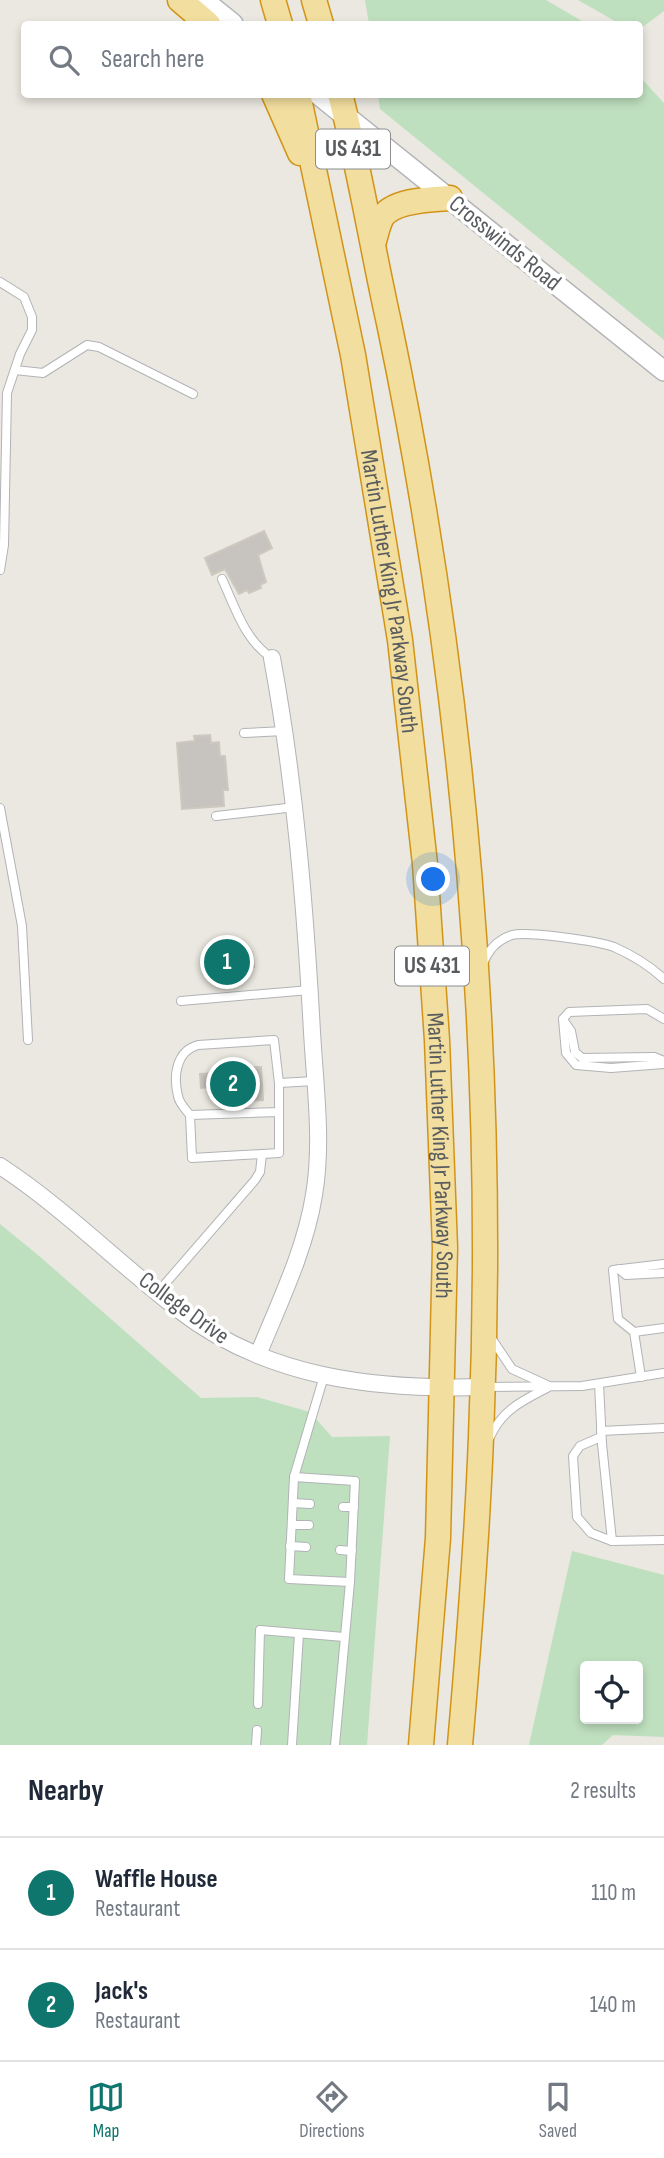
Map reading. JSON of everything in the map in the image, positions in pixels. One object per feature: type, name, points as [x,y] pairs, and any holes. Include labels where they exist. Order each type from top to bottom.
[{"type":"highway","points":[[180,0],[204,21]]},
{"type":"highway","points":[[273,0],[279,21]]},
{"type":"highway","points":[[314,0],[320,21]]},
{"type":"highway","points":[[276,98],[319,195]]},
{"type":"highway","name":"US 431","points":[[299,98],[319,195]]},
{"type":"highway","name":"Martin Luther King Jr Parkway South","points":[[343,105],[374,241],[411,434],[443,632],[461,792],[476,980],[484,1192],[484,1324],[473,1593],[460,1745]]},
{"type":"highway","name":"Martin Luther King Jr Parkway South","points":[[319,195],[353,355],[400,640],[425,864],[437,1040],[445,1248],[443,1388],[438,1538],[421,1745]]},
{"type":"highway","points":[[374,241],[382,216],[393,208],[424,199],[450,198]]},
{"type":"main road","points":[[202,0],[228,21]]},
{"type":"street","name":"Crosswinds Road","points":[[343,105],[450,198],[664,371]]},
{"type":"street","points":[[258,1355],[299,1253],[314,1197],[318,1141],[310,990],[295,807],[272,658]]},
{"type":"street","name":"College Drive","points":[[0,1166],[35,1189],[210,1332],[258,1355],[291,1368],[352,1382],[443,1388],[482,1387]]},
{"type":"lane","points":[[0,282],[24,297],[32,317],[32,330],[7,393],[4,545],[0,570]]},
{"type":"lane","points":[[15,370],[43,373],[87,345],[99,347],[193,394]]},
{"type":"lane","points":[[222,579],[255,646],[272,658]]},
{"type":"lane","points":[[244,733],[285,731]]},
{"type":"lane","points":[[216,816],[295,807]]},
{"type":"lane","points":[[0,808],[22,926],[28,1040]]},
{"type":"lane","points":[[476,980],[485,957],[496,943],[514,934],[584,939],[614,947],[651,968],[664,979]]},
{"type":"lane","points":[[181,1001],[310,990]]},
{"type":"lane","points":[[664,1019],[647,1009],[569,1012],[563,1019],[571,1031],[575,1052],[582,1058],[654,1057],[664,1062]]},
{"type":"lane","points":[[274,1040],[279,1083],[279,1153],[192,1158],[190,1115],[177,1095],[177,1066],[180,1057],[193,1046],[274,1040]]},
{"type":"lane","points":[[279,1083],[315,1081]]},
{"type":"lane","points":[[190,1115],[279,1112]]},
{"type":"lane","points":[[158,1292],[255,1180],[260,1172],[262,1154]]},
{"type":"lane","points":[[641,1377],[634,1332],[618,1319],[613,1270],[664,1264]]},
{"type":"lane","points":[[619,1269],[626,1275],[664,1273]]},
{"type":"lane","points":[[484,1324],[501,1356],[512,1369],[550,1387]]},
{"type":"lane","points":[[634,1332],[662,1327]]},
{"type":"lane","points":[[482,1387],[599,1384],[664,1373]]},
{"type":"lane","points":[[324,1376],[295,1477],[289,1578],[350,1583]]},
{"type":"lane","points":[[599,1384],[603,1502],[612,1541]]},
{"type":"lane","points":[[480,1458],[496,1422],[511,1407],[550,1387]]},
{"type":"lane","points":[[664,1427],[601,1434],[580,1446],[573,1456],[574,1471],[580,1485],[578,1517],[591,1533],[612,1541],[664,1540]]},
{"type":"lane","points":[[574,1471],[584,1471]]},
{"type":"lane","points":[[295,1477],[355,1481],[350,1583],[335,1745]]},
{"type":"lane","points":[[293,1503],[310,1504]]},
{"type":"lane","points":[[343,1507],[354,1507]]},
{"type":"lane","points":[[292,1525],[309,1525]]},
{"type":"lane","points":[[343,1527],[353,1527]]},
{"type":"lane","points":[[290,1546],[306,1547]]},
{"type":"lane","points":[[340,1550],[352,1551]]},
{"type":"lane","points":[[258,1704],[260,1630],[344,1637]]},
{"type":"lane","points":[[292,1745],[299,1634]]},
{"type":"lane","points":[[256,1745],[257,1730]]},
{"type":"green space","points":[[365,0],[546,0],[582,21],[368,21]]},
{"type":"green space","points":[[578,0],[664,0],[664,11],[643,27],[643,21],[615,21]]},
{"type":"green space","points":[[643,80],[664,103],[664,340],[380,109],[378,98],[643,98]]},
{"type":"green space","points":[[0,1224],[201,1398],[257,1397],[310,1412],[332,1437],[390,1436],[367,1745],[0,1745]]},
{"type":"green space","points":[[572,1551],[664,1575],[664,1737],[613,1735],[602,1745],[529,1745]]},
{"type":"building","points":[[264,531],[272,548],[258,555],[266,582],[260,585],[261,588],[239,594],[225,569],[212,575],[205,558]]},
{"type":"building","points":[[210,735],[211,743],[219,742],[220,756],[225,756],[228,790],[223,790],[224,806],[182,809],[177,743],[195,741],[194,736]]},
{"type":"building","points":[[252,952],[254,967],[204,972],[203,957]]},
{"type":"building","points":[[261,1067],[263,1100],[227,1102],[227,1096],[212,1097],[211,1087],[201,1088],[200,1074],[218,1073],[218,1069]]},
{"type":"place","name":"Waffle House","points":[[227,962]]},
{"type":"place","name":"Jack's","points":[[233,1084]]}]
